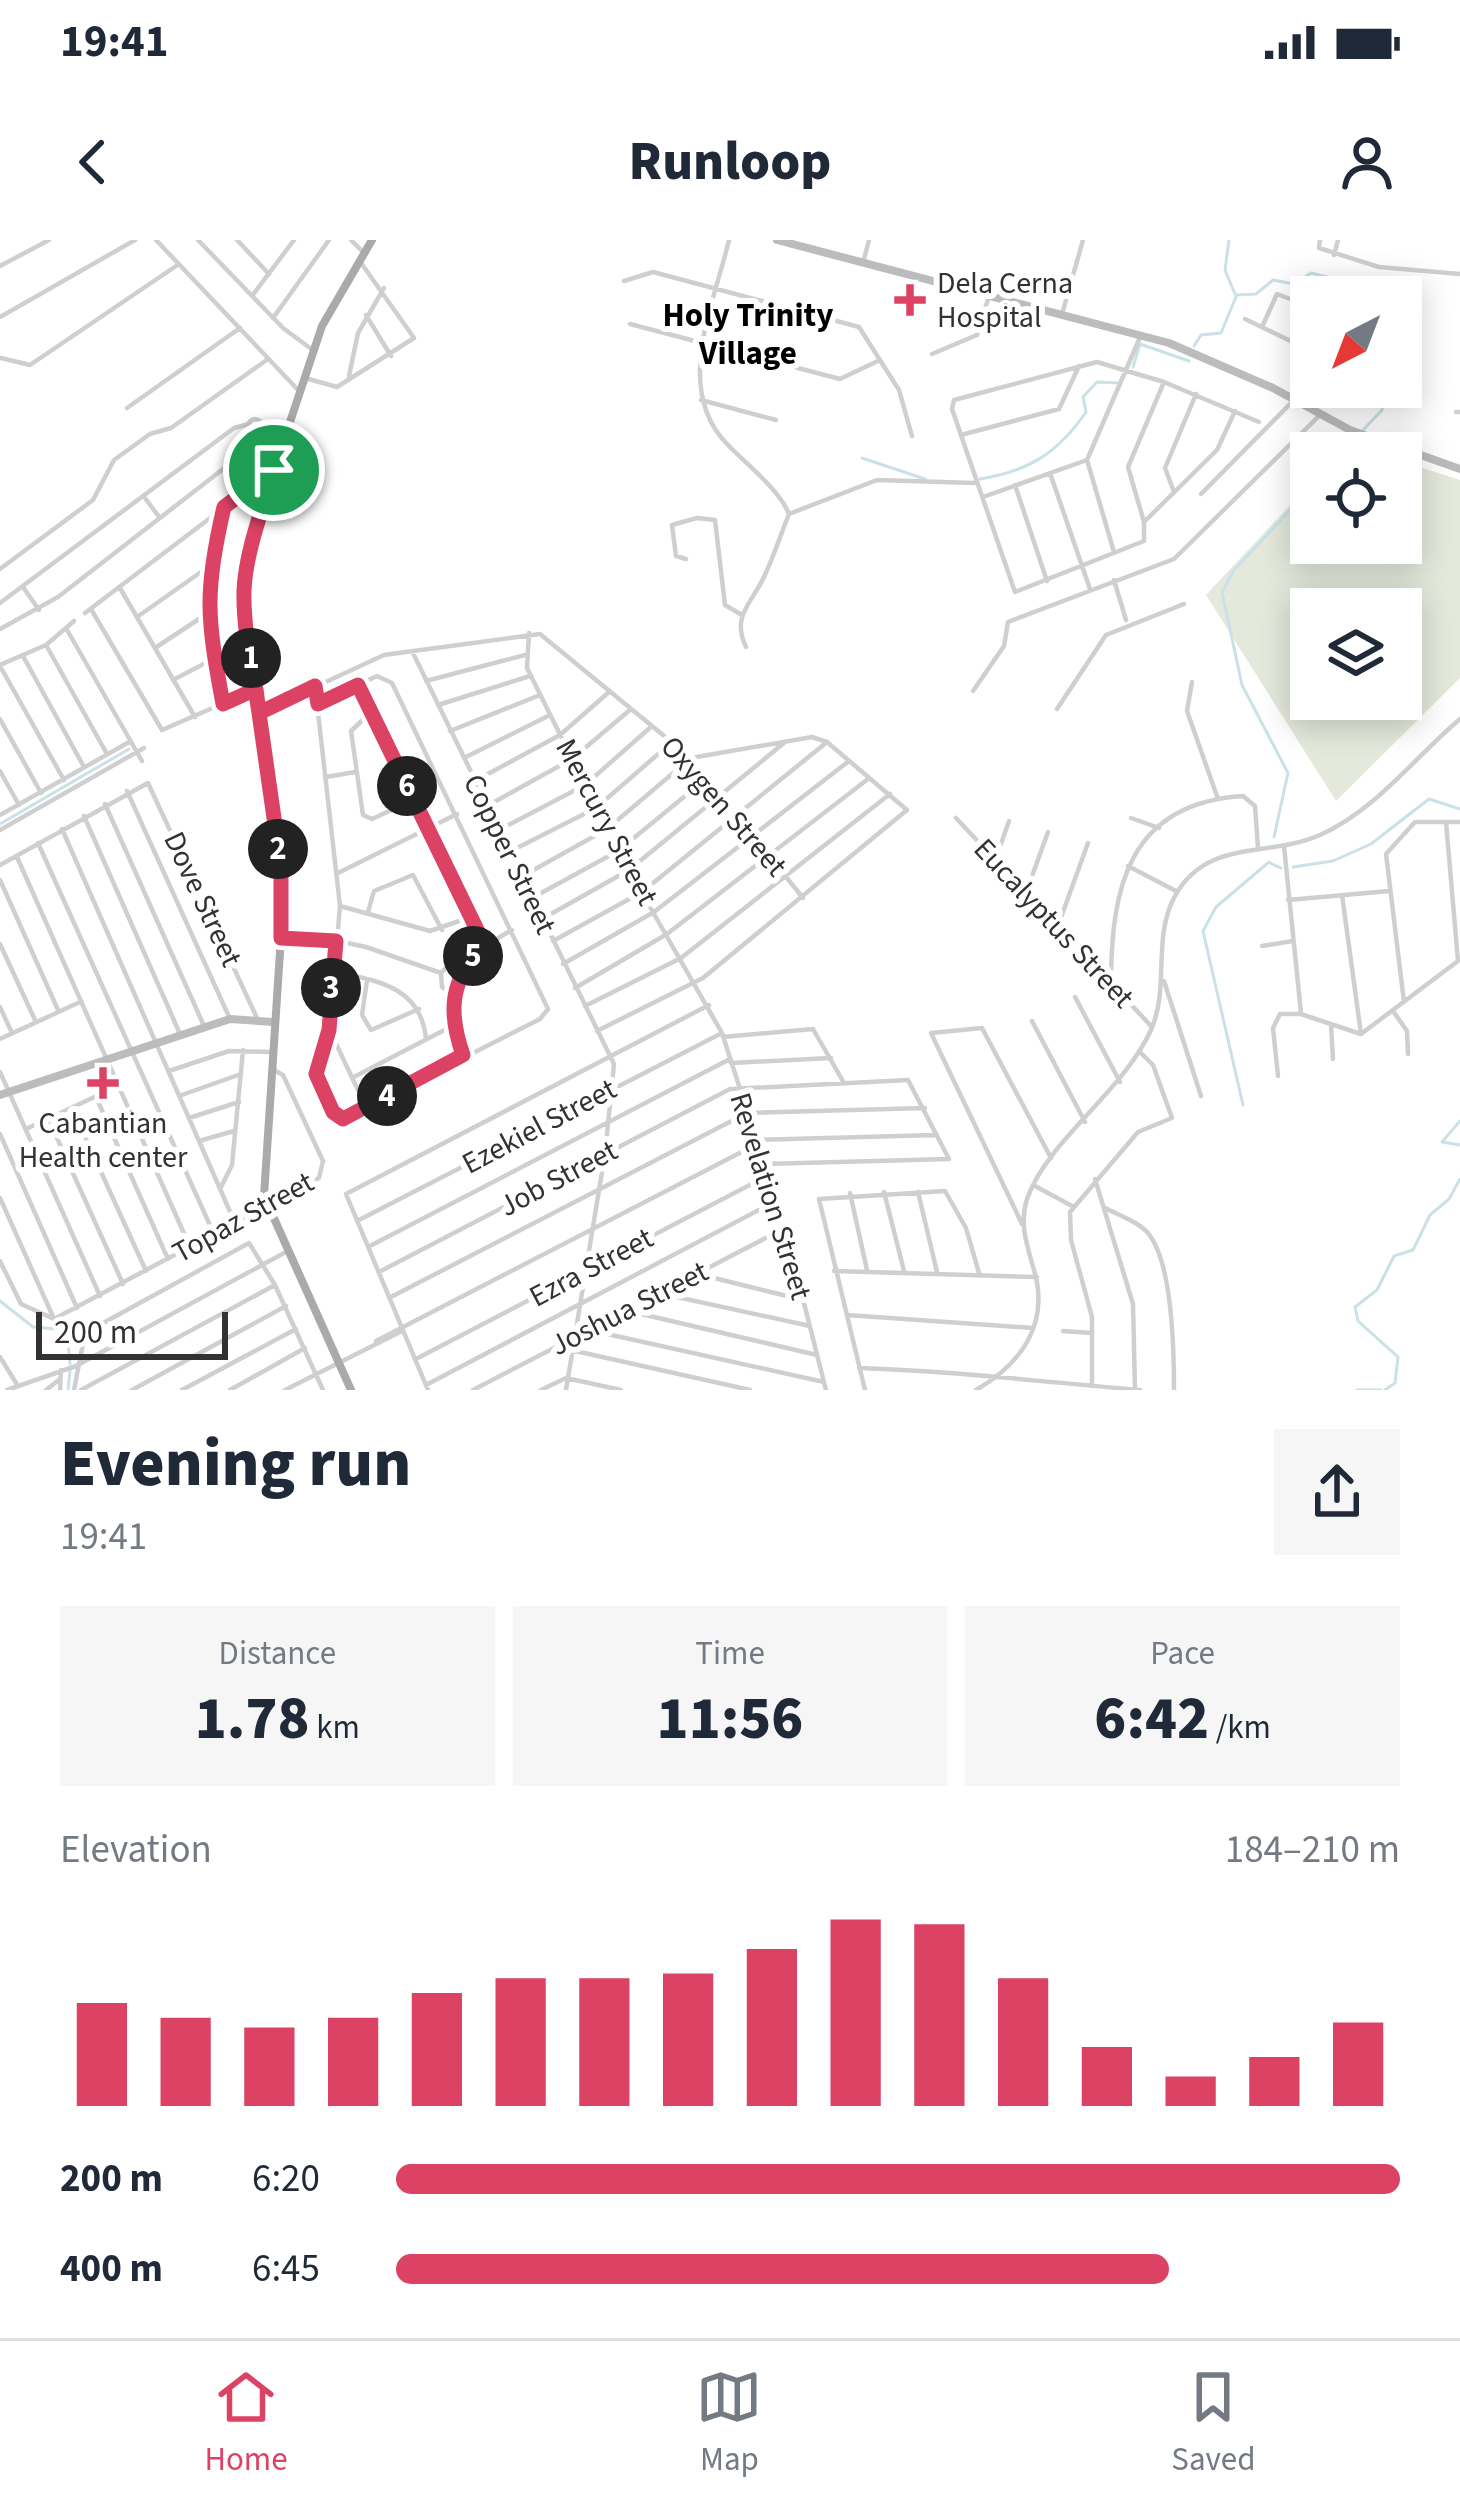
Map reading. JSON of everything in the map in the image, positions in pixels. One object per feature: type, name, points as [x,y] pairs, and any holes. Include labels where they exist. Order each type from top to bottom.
[{"type":"main road","points":[[351,1390],[267,1206],[263,1173],[282,933],[281,867],[245,580],[274,470],[329,310],[372,240]]},
{"type":"main road","points":[[777,240],[1141,335],[1290,397]]},
{"type":"main road","points":[[1311,408],[1392,447],[1460,470]]},
{"type":"main road","points":[[5,1093],[230,1018],[273,1022]]},
{"type":"street","points":[[0,266],[49,240]]},
{"type":"street","points":[[0,317],[135,240]]},
{"type":"street","points":[[156,240],[300,392]]},
{"type":"street","points":[[237,240],[269,274]]},
{"type":"street","points":[[252,296],[294,240]]},
{"type":"street","points":[[273,318],[329,240]]},
{"type":"street","points":[[305,379],[326,388],[348,380],[391,356],[414,334],[351,240]]},
{"type":"street","points":[[729,240],[704,340],[701,400],[716,433],[789,514]]},
{"type":"street","points":[[863,263],[869,240]]},
{"type":"street","points":[[1062,314],[1083,240]]},
{"type":"street","points":[[1320,240],[1318,248],[1379,267],[1460,274]]},
{"type":"street","points":[[1334,255],[1338,240]]},
{"type":"street","points":[[202,241],[273,318],[314,351]]},
{"type":"street","points":[[1,358],[31,365],[179,264]]},
{"type":"street","points":[[624,281],[653,272],[850,323],[866,334],[906,407],[912,436]]},
{"type":"street","points":[[348,380],[366,315],[384,288]]},
{"type":"street","points":[[1262,327],[1279,293],[1290,298]]},
{"type":"street","points":[[932,354],[977,334],[990,294]]},
{"type":"street","points":[[366,315],[391,356]]},
{"type":"street","points":[[1245,319],[1290,341]]},
{"type":"street","points":[[630,324],[841,379],[880,360]]},
{"type":"street","points":[[127,408],[240,328]]},
{"type":"street","points":[[1115,554],[1087,460],[1141,335]]},
{"type":"street","points":[[0,569],[92,500],[113,460],[150,434],[172,428],[268,359]]},
{"type":"street","points":[[1164,382],[1128,467],[1144,522],[1144,541],[1015,592],[953,403],[1097,362],[1164,382],[1259,422]]},
{"type":"street","points":[[961,434],[1059,409],[1079,366]]},
{"type":"street","points":[[1174,492],[1165,469],[1196,394]]},
{"type":"street","points":[[701,400],[776,419]]},
{"type":"street","points":[[1201,494],[1290,404]]},
{"type":"street","points":[[1144,522],[1217,450],[1235,411]]},
{"type":"street","points":[[973,691],[1004,646],[1008,622],[1178,556],[1322,414]]},
{"type":"street","points":[[0,603],[256,419],[260,430],[254,445],[39,610],[0,628]]},
{"type":"street","points":[[249,424],[286,435]]},
{"type":"street","points":[[982,497],[1087,460]]},
{"type":"street","points":[[256,689],[162,730],[88,611],[274,470]]},
{"type":"street","points":[[1050,472],[1090,590]]},
{"type":"street","points":[[746,647],[739,632],[742,615],[766,574],[789,514],[877,480],[976,482]]},
{"type":"street","points":[[1016,485],[1047,581]]},
{"type":"street","points":[[143,496],[160,518]]},
{"type":"street","points":[[223,704],[207,613],[211,565],[224,507]]},
{"type":"street","points":[[686,559],[676,556],[672,525],[697,518],[715,520],[718,584],[725,605],[742,615]]},
{"type":"street","points":[[137,617],[211,565]]},
{"type":"street","points":[[1114,580],[1127,623]]},
{"type":"street","points":[[23,586],[39,610]]},
{"type":"street","points":[[120,588],[195,717]]},
{"type":"street","points":[[1058,709],[1102,638],[1127,623],[1184,604]]},
{"type":"street","points":[[155,648],[207,613]]},
{"type":"street","points":[[64,780],[0,666],[46,645],[74,621]]},
{"type":"street","points":[[66,628],[130,741],[140,750],[142,761]]},
{"type":"street","points":[[259,713],[370,660],[529,633]]},
{"type":"street","name":"Mercury Street","points":[[529,633],[525,655],[530,675],[618,851],[709,1005]]},
{"type":"street","name":"Oxygen Street","points":[[529,633],[548,638],[691,758],[803,898]]},
{"type":"street","points":[[46,645],[107,754]]},
{"type":"street","name":"Copper Street","points":[[412,651],[610,1056]]},
{"type":"street","points":[[426,681],[525,655]]},
{"type":"street","points":[[23,656],[84,767]]},
{"type":"street","points":[[173,680],[215,658]]},
{"type":"street","points":[[438,705],[530,675]]},
{"type":"street","points":[[315,686],[340,906],[329,1030],[316,1074],[339,1118],[546,1012],[535,978],[457,814],[386,677],[318,704]]},
{"type":"street","points":[[1192,682],[1187,711],[1218,799]]},
{"type":"street","points":[[358,685],[484,944]]},
{"type":"street","points":[[475,781],[560,735],[611,690]]},
{"type":"street","points":[[450,730],[540,695]]},
{"type":"street","points":[[487,806],[572,759],[632,708]]},
{"type":"street","points":[[371,712],[351,730],[366,818],[414,800]]},
{"type":"street","points":[[464,758],[550,715]]},
{"type":"street","points":[[1022,1224],[1033,1185],[1120,1082],[1152,1027],[1164,981],[1164,939],[1177,892],[1205,862],[1322,834],[1374,800],[1460,718]]},
{"type":"street","points":[[0,719],[40,793]]},
{"type":"street","points":[[499,830],[585,784],[652,725]]},
{"type":"street","points":[[553,941],[642,892],[825,740]]},
{"type":"street","points":[[521,877],[607,829],[691,758],[825,740],[908,812],[695,982],[597,1030]]},
{"type":"street","points":[[0,815],[130,741]]},
{"type":"street","points":[[509,851],[596,808],[672,742]]},
{"type":"street","points":[[542,919],[629,870],[784,743]]},
{"type":"street","points":[[0,830],[140,750]]},
{"type":"street","points":[[563,964],[654,912],[849,761]]},
{"type":"street","points":[[0,771],[19,805]]},
{"type":"street","points":[[326,777],[356,771]]},
{"type":"street","points":[[532,898],[618,851],[707,778]]},
{"type":"street","points":[[575,988],[668,934],[870,778]]},
{"type":"street","name":"Dove Street","points":[[127,790],[146,782],[257,1018]]},
{"type":"street","points":[[0,866],[127,790],[230,1018]]},
{"type":"street","points":[[585,1007],[681,958],[890,794]]},
{"type":"street","points":[[1111,984],[1113,906],[1128,866],[1159,828],[1218,799],[1252,800],[1258,848]]},
{"type":"street","points":[[105,804],[204,1027]]},
{"type":"street","points":[[338,873],[457,814]]},
{"type":"street","points":[[84,816],[180,1034]]},
{"type":"street","name":"Eucalyptus Street","points":[[956,818],[1152,1027]]},
{"type":"street","points":[[1131,818],[1159,828]]},
{"type":"street","points":[[994,861],[1010,820]]},
{"type":"street","points":[[1404,1002],[1388,846],[1415,822],[1460,822]]},
{"type":"street","points":[[1360,1034],[1459,961],[1446,822]]},
{"type":"street","points":[[62,829],[235,1223]]},
{"type":"street","points":[[1027,890],[1048,832]]},
{"type":"street","points":[[38,843],[214,1234]]},
{"type":"street","points":[[1059,923],[1088,844]]},
{"type":"street","points":[[1284,846],[1301,1014]]},
{"type":"street","points":[[16,856],[190,1247]]},
{"type":"street","points":[[1128,866],[1177,892]]},
{"type":"street","points":[[368,912],[370,894],[412,874],[442,930]]},
{"type":"street","points":[[0,880],[58,1010]]},
{"type":"street","points":[[1288,900],[1390,891]]},
{"type":"street","points":[[1342,896],[1360,1034]]},
{"type":"street","points":[[340,906],[442,930],[471,917]]},
{"type":"street","points":[[463,1055],[454,1025],[454,994],[463,967],[484,944],[512,930]]},
{"type":"street","points":[[282,933],[336,941],[441,973]]},
{"type":"street","points":[[1262,946],[1293,940]]},
{"type":"street","points":[[0,944],[35,1021]]},
{"type":"street","points":[[441,973],[452,964],[463,967]]},
{"type":"street","points":[[332,970],[398,988],[419,1009],[426,1039]]},
{"type":"street","points":[[441,973],[442,987],[454,994]]},
{"type":"street","points":[[525,983],[535,978]]},
{"type":"street","points":[[368,979],[362,1015],[370,1030],[382,1030],[419,1009]]},
{"type":"street","points":[[1164,981],[1201,1096]]},
{"type":"street","points":[[1075,997],[1120,1082]]},
{"type":"street","points":[[0,1039],[80,1001]]},
{"type":"street","points":[[709,1005],[346,1194],[427,1388],[580,1301],[776,1201]]},
{"type":"street","name":"Revelation Street","points":[[709,1005],[785,1228],[825,1386]]},
{"type":"street","points":[[0,1007],[12,1033]]},
{"type":"street","points":[[1393,1011],[1409,1038],[1408,1054]]},
{"type":"street","points":[[1279,1076],[1273,1024],[1280,1014],[1301,1014],[1360,1034]]},
{"type":"street","points":[[513,1019],[518,1029]]},
{"type":"street","points":[[1032,1021],[1085,1123]]},
{"type":"street","points":[[352,1078],[454,1025]]},
{"type":"street","points":[[1331,1025],[1333,1058]]},
{"type":"street","points":[[976,1390],[1000,1377],[1019,1358],[1033,1328],[1036,1277],[1022,1224],[929,1034],[982,1028],[1052,1159]]},
{"type":"street","points":[[329,1030],[366,1107]]},
{"type":"street","points":[[722,1035],[816,1030],[844,1083]]},
{"type":"street","name":"Ezekiel Street","points":[[358,1221],[612,1087],[722,1035]]},
{"type":"street","points":[[169,1071],[243,1049],[270,1052]]},
{"type":"street","points":[[220,1189],[231,1172],[243,1049]]},
{"type":"street","points":[[1092,1386],[1092,1333],[1068,1225],[1072,1206],[1138,1132],[1172,1118],[1156,1071],[1139,1052]]},
{"type":"street","points":[[566,1390],[605,1154],[610,1056]]},
{"type":"street","points":[[368,1247],[730,1061],[831,1058]]},
{"type":"street","name":"Topaz Street","points":[[54,1318],[316,1181],[325,1165],[285,1077],[269,1069]]},
{"type":"street","points":[[0,1072],[5,1093],[26,1129],[100,1296]]},
{"type":"street","points":[[179,1096],[241,1074]]},
{"type":"street","points":[[739,1088],[910,1081],[949,1161],[764,1164]]},
{"type":"street","points":[[26,1129],[118,1086]]},
{"type":"street","name":"Job Street","points":[[379,1272],[739,1088]]},
{"type":"street","points":[[96,1097],[168,1259]]},
{"type":"street","points":[[189,1118],[239,1102]]},
{"type":"street","points":[[72,1108],[146,1271]]},
{"type":"street","points":[[389,1298],[747,1113],[925,1108]]},
{"type":"street","points":[[48,1118],[123,1284]]},
{"type":"street","points":[[199,1141],[236,1130]]},
{"type":"street","points":[[0,1134],[77,1308]]},
{"type":"street","points":[[285,1390],[756,1142],[938,1135]]},
{"type":"street","name":"Ezra Street","points":[[416,1360],[767,1176]]},
{"type":"street","points":[[859,1368],[1137,1390],[1133,1304],[1095,1178]]},
{"type":"street","points":[[1033,1185],[1072,1206]]},
{"type":"street","points":[[884,1192],[904,1271]]},
{"type":"street","points":[[865,1390],[820,1197],[884,1192],[952,1195],[979,1273]]},
{"type":"street","points":[[918,1192],[938,1272]]},
{"type":"street","points":[[850,1193],[867,1270]]},
{"type":"street","points":[[0,1198],[54,1318]]},
{"type":"street","points":[[1105,1208],[1140,1226],[1153,1241],[1173,1312],[1174,1390]]},
{"type":"street","name":"Joshua Street","points":[[473,1390],[785,1228]]},
{"type":"street","points":[[275,1285],[77,1390],[79,1343],[88,1330],[248,1243],[265,1264],[286,1306],[322,1390]]},
{"type":"street","points":[[7,1390],[16,1383],[76,1366],[289,1251]]},
{"type":"street","points":[[0,1261],[20,1304],[54,1318]]},
{"type":"street","points":[[834,1270],[1036,1277]]},
{"type":"street","points":[[696,1274],[803,1300]]},
{"type":"street","points":[[660,1293],[810,1327]]},
{"type":"street","points":[[132,1390],[286,1306]]},
{"type":"street","points":[[622,1310],[817,1354]]},
{"type":"street","points":[[845,1315],[1033,1328]]},
{"type":"street","points":[[182,1390],[296,1329]]},
{"type":"street","points":[[586,1329],[825,1386]]},
{"type":"street","points":[[1064,1331],[1092,1333]]},
{"type":"street","points":[[230,1390],[304,1348]]},
{"type":"street","points":[[572,1350],[750,1390]]},
{"type":"street","points":[[1,1361],[16,1383]]},
{"type":"street","points":[[60,1390],[61,1370]]},
{"type":"street","points":[[46,1390],[61,1378]]},
{"type":"street","points":[[541,1390],[566,1378],[621,1390]]},
{"type":"shaded area","points":[[1422,468],[1460,480],[1460,678],[1422,716],[1422,588],[1290,588],[1290,720],[1418,720],[1336,801],[1206,595],[1290,505],[1290,564],[1422,564]]},
{"type":"waterway","points":[[1229,240],[1225,270],[1235,294]]},
{"type":"waterway","points":[[1306,276],[1323,276]]},
{"type":"waterway","points":[[1236,295],[1256,294],[1273,280],[1290,283]]},
{"type":"waterway","points":[[1194,346],[1201,335],[1221,333],[1236,297]]},
{"type":"waterway","points":[[1133,367],[1140,344],[1189,361]]},
{"type":"waterway","points":[[980,479],[1041,458],[1086,412],[1083,397],[1097,382],[1118,383]]},
{"type":"waterway","points":[[1364,429],[1382,408]]},
{"type":"waterway","points":[[862,458],[925,479]]},
{"type":"waterway","points":[[1274,837],[1288,773],[1242,685],[1222,592],[1234,570],[1290,510]]},
{"type":"waterway","points":[[0,824],[129,749]]},
{"type":"waterway","points":[[1293,867],[1333,861],[1371,844],[1429,799],[1460,809]]},
{"type":"waterway","points":[[1243,1105],[1203,931],[1216,907],[1269,862]]},
{"type":"waterway","points":[[1270,863],[1281,868]]},
{"type":"waterway","points":[[1460,1121],[1442,1142],[1460,1145]]},
{"type":"waterway","points":[[1385,1390],[1395,1383],[1398,1357],[1358,1321],[1355,1307],[1377,1290],[1394,1256],[1413,1250],[1430,1215],[1449,1199],[1460,1179]]},
{"type":"waterway","points":[[0,1301],[33,1327],[67,1330],[70,1364]]},
{"type":"waterway","points":[[68,1390],[70,1371]]},
{"type":"waterway","points":[[1357,1390],[1381,1390]]},
{"type":"place","name":"Dela Cerna Hospital","points":[[910,300]]},
{"type":"place","name":"Cabantian Health center","points":[[103,1083]]},
{"type":"district","name":"Holy Trinity Village","points":[[748,333]]},
{"type":"route","points":[[274,470],[224,507],[211,565],[207,613],[223,704],[256,689],[258,709],[259,713],[315,686],[318,704],[358,685],[484,944],[463,967],[454,994],[452,1013],[463,1055],[343,1119],[333,1112],[316,1074],[329,1030],[336,941],[281,938],[284,891],[281,867],[259,713],[256,689],[248,631],[245,612],[248,562],[274,470]]}]
